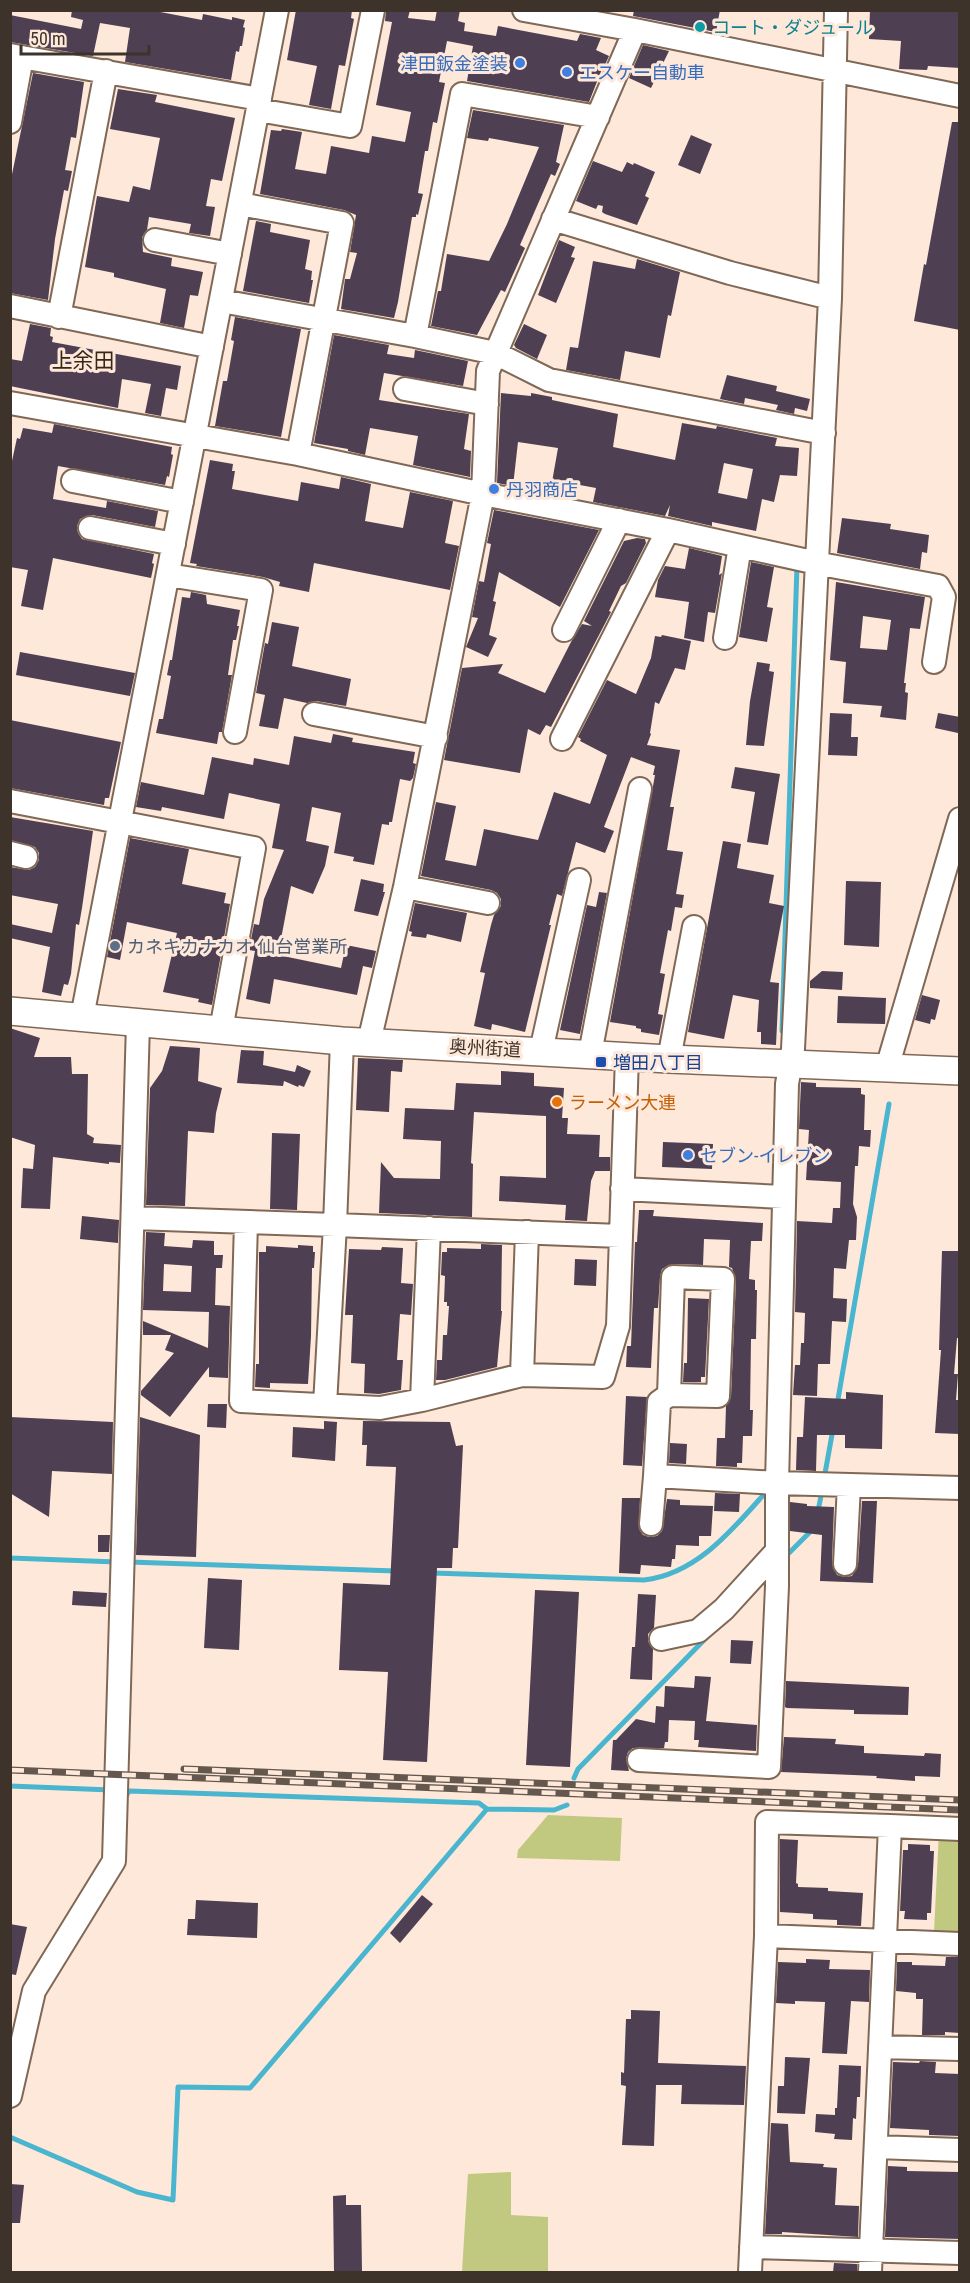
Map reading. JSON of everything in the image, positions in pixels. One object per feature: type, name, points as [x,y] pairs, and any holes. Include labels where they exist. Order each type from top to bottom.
[{"type":"main road","name":"奥州街道","points":[[10,1011],[342,1041],[669,1059],[960,1071]]},
{"type":"street","points":[[82,1017],[277,10]]},
{"type":"street","points":[[10,122],[16,56],[106,71],[350,126],[373,10]]},
{"type":"street","points":[[524,10],[635,30],[960,96]]},
{"type":"street","points":[[639,1760],[769,1767],[777,1562],[787,1074],[794,1041],[824,434],[830,298],[836,10]]},
{"type":"street","points":[[369,1042],[405,887],[483,494],[488,370],[635,30]]},
{"type":"street","points":[[59,317],[106,71]]},
{"type":"street","points":[[415,336],[462,94],[598,117]]},
{"type":"street","points":[[240,204],[342,223],[298,454]]},
{"type":"street","points":[[553,219],[730,273],[830,298]]},
{"type":"street","points":[[155,240],[230,254]]},
{"type":"street","points":[[221,301],[495,353],[549,380],[824,434]]},
{"type":"street","points":[[10,306],[212,347]]},
{"type":"street","points":[[405,390],[487,404]]},
{"type":"street","points":[[10,403],[298,454],[817,563],[938,586],[944,597],[934,662]]},
{"type":"street","points":[[73,481],[182,502]]},
{"type":"street","points":[[564,630],[619,520]]},
{"type":"street","points":[[90,528],[174,544]]},
{"type":"street","points":[[562,739],[668,530]]},
{"type":"street","points":[[725,638],[740,546]]},
{"type":"street","points":[[168,575],[261,590],[235,732]]},
{"type":"street","points":[[314,714],[436,737]]},
{"type":"street","points":[[590,1054],[640,789]]},
{"type":"street","points":[[10,801],[254,848],[221,1030]]},
{"type":"street","points":[[887,1068],[960,819]]},
{"type":"street","points":[[541,1052],[579,880]]},
{"type":"street","points":[[405,887],[488,903]]},
{"type":"street","points":[[669,1059],[694,927]]},
{"type":"street","points":[[10,2096],[34,1991],[114,1861],[138,1023]]},
{"type":"street","points":[[326,1406],[342,1041]]},
{"type":"street","points":[[246,1222],[241,1401],[380,1408],[522,1375],[603,1377],[618,1326],[627,1056]]},
{"type":"street","points":[[622,1189],[783,1197]]},
{"type":"street","points":[[134,1218],[620,1236]]},
{"type":"street","points":[[422,1400],[429,1228]]},
{"type":"street","points":[[522,1375],[527,1232]]},
{"type":"street","points":[[651,1524],[659,1402],[669,1395],[718,1396],[723,1279],[674,1277],[669,1395]]},
{"type":"street","points":[[655,1476],[777,1483],[960,1488]]},
{"type":"street","points":[[831,1484],[845,1564]]},
{"type":"street","points":[[661,1639],[698,1631],[777,1562]]},
{"type":"street","points":[[750,2272],[766,1936],[767,1822],[960,1829]]},
{"type":"street","points":[[871,2261],[890,1826]]},
{"type":"street","points":[[766,1936],[960,1944]]},
{"type":"street","points":[[880,2047],[960,2049]]},
{"type":"street","points":[[876,2147],[960,2150]]},
{"type":"street","points":[[752,2247],[871,2261],[960,2253]]},
{"type":"green space","points":[[548,1815],[622,1818],[620,1861],[517,1858],[518,1850]]},
{"type":"green space","points":[[939,1832],[959,1833],[959,1932],[934,1931]]},
{"type":"green space","points":[[511,2172],[511,2215],[548,2217],[548,2272],[462,2272],[468,2174]]},
{"type":"building","points":[[72,10],[150,10],[202,20],[203,14],[232,20],[232,17],[245,20],[243,27],[245,28],[242,46],[239,52],[236,51],[231,80],[125,62],[130,28],[100,23],[93,56],[10,42],[10,15],[81,29],[83,20],[71,17]]},
{"type":"building","points":[[296,10],[352,10],[351,18],[354,19],[345,66],[339,65],[331,109],[309,105],[317,66],[287,60]]},
{"type":"building","points":[[386,10],[410,10],[408,18],[435,21],[437,10],[460,10],[458,21],[465,23],[464,31],[496,36],[498,26],[577,41],[580,34],[601,38],[596,50],[609,56],[589,102],[467,81],[473,46],[447,41],[439,82],[445,83],[437,123],[433,122],[428,151],[425,151],[418,193],[423,194],[418,215],[412,217],[394,318],[341,309],[345,279],[350,279],[357,253],[350,252],[356,215],[344,210],[260,194],[271,130],[302,132],[295,169],[326,174],[331,146],[369,153],[372,136],[405,142],[411,112],[376,105],[392,22],[385,21]]},
{"type":"building","name":"コート・ダジュール","points":[[634,10],[720,10],[716,32],[633,16]]},
{"type":"building","points":[[870,10],[960,10],[960,68],[928,66],[927,70],[899,69],[901,41],[869,39]]},
{"type":"building","points":[[643,45],[669,51],[651,88],[629,78]]},
{"type":"building","points":[[33,73],[84,82],[76,138],[71,137],[65,170],[72,171],[68,191],[64,190],[55,239],[48,300],[10,293],[10,184]]},
{"type":"building","points":[[118,89],[157,95],[155,102],[235,118],[222,181],[211,179],[206,206],[215,207],[210,236],[189,233],[191,224],[149,217],[147,230],[142,237],[143,252],[172,258],[171,266],[203,272],[198,296],[190,295],[184,328],[160,323],[166,289],[114,277],[114,273],[85,267],[97,196],[129,202],[133,186],[150,190],[160,138],[110,129]]},
{"type":"building","points":[[473,110],[564,125],[556,162],[560,164],[555,176],[551,174],[520,245],[525,248],[505,292],[501,290],[477,335],[431,326],[438,291],[441,291],[447,254],[489,261],[539,147],[489,138],[488,141],[467,138]]},
{"type":"building","points":[[952,122],[960,122],[960,330],[914,321]]},
{"type":"building","points":[[691,135],[712,144],[700,174],[678,165]]},
{"type":"building","points":[[593,161],[622,172],[627,162],[655,172],[645,196],[649,198],[637,225],[605,214],[602,212],[603,206],[598,205],[596,209],[576,201]]},
{"type":"building","points":[[256,221],[271,224],[270,232],[310,240],[305,269],[312,271],[311,280],[313,280],[309,303],[243,291]]},
{"type":"building","points":[[559,240],[575,247],[571,257],[575,258],[556,303],[538,295]]},
{"type":"building","points":[[637,259],[680,272],[671,316],[668,315],[660,358],[625,351],[620,380],[566,370],[570,347],[578,348],[593,261],[635,269]]},
{"type":"building","points":[[235,317],[301,329],[281,437],[215,426],[223,381],[227,381],[234,341],[231,340]]},
{"type":"building","points":[[30,324],[51,328],[52,342],[181,366],[177,390],[166,388],[161,416],[145,413],[151,384],[122,379],[118,408],[10,386],[10,359],[22,361]]},
{"type":"building","points":[[524,324],[547,335],[537,359],[514,345]]},
{"type":"building","points":[[334,335],[389,345],[387,354],[414,358],[415,350],[468,361],[463,386],[384,373],[379,400],[469,414],[464,449],[471,451],[470,477],[413,465],[418,436],[370,428],[365,455],[348,451],[348,449],[314,443]]},
{"type":"building","points":[[727,375],[777,386],[776,391],[810,399],[807,411],[795,408],[794,414],[776,410],[778,405],[745,398],[744,404],[720,399]]},
{"type":"building","points":[[501,393],[531,396],[531,393],[552,397],[552,400],[618,414],[613,447],[675,460],[682,423],[716,429],[717,426],[777,438],[775,446],[799,448],[797,476],[780,475],[774,502],[762,499],[756,531],[712,522],[712,526],[668,516],[670,505],[665,516],[593,502],[596,488],[569,483],[566,496],[546,493],[548,482],[552,482],[558,448],[518,442],[513,486],[497,483]],"holes":[[[724,463],[753,469],[747,499],[718,493]]]},
{"type":"building","points":[[54,424],[172,447],[171,454],[173,455],[169,477],[167,476],[165,485],[58,466],[53,499],[106,508],[107,501],[158,511],[155,527],[92,515],[80,519],[77,526],[82,539],[154,554],[152,563],[154,564],[151,578],[53,558],[43,610],[21,606],[28,570],[10,567],[10,470],[17,438],[20,439],[23,428],[52,433]]},
{"type":"building","points":[[210,460],[233,464],[232,471],[235,471],[232,489],[298,501],[301,482],[339,489],[341,477],[371,484],[365,521],[403,528],[410,492],[453,501],[445,543],[459,546],[450,590],[314,563],[309,592],[279,586],[280,582],[263,577],[196,566],[197,564],[190,563]]},
{"type":"building","points":[[494,510],[599,530],[560,607],[499,572],[489,635],[497,638],[488,657],[466,647],[478,618],[472,617],[479,581],[484,582],[491,544],[487,543]]},
{"type":"building","points":[[842,518],[891,524],[890,529],[929,535],[927,553],[922,552],[920,569],[837,553]]},
{"type":"building","points":[[645,539],[646,543],[626,583],[621,586],[609,611],[611,612],[551,727],[546,725],[540,735],[528,729],[520,773],[444,760],[462,668],[503,664],[498,673],[545,693],[582,624],[592,626],[584,621],[624,541]]},
{"type":"building","points":[[689,548],[722,556],[719,575],[722,573],[715,613],[708,612],[704,642],[684,638],[689,602],[655,597],[658,580],[665,566],[685,569]]},
{"type":"building","points":[[751,562],[774,567],[767,607],[773,608],[767,642],[739,637]]},
{"type":"building","points":[[836,582],[925,597],[920,629],[910,628],[904,683],[906,683],[905,692],[908,693],[906,720],[880,717],[882,706],[843,703],[846,662],[830,660]],"holes":[[[863,616],[891,620],[887,650],[860,648]]]},
{"type":"building","points":[[191,592],[206,595],[207,604],[240,610],[237,626],[239,626],[236,640],[233,640],[228,675],[232,675],[222,732],[219,732],[217,744],[156,733],[159,719],[163,719],[171,676],[167,675],[170,660],[172,660],[182,597],[190,598]]},
{"type":"building","points":[[272,622],[299,627],[292,666],[351,679],[346,706],[316,701],[307,703],[284,698],[278,729],[259,726],[265,695],[256,693],[265,643],[268,644]]},
{"type":"building","points":[[662,635],[691,641],[685,670],[675,668],[659,704],[655,702],[651,734],[647,745],[680,750],[670,807],[674,807],[667,850],[683,852],[676,894],[684,895],[682,908],[675,907],[660,973],[665,974],[658,1014],[663,1015],[659,1035],[641,1032],[641,1029],[636,1026],[610,1022],[655,775],[653,775],[655,766],[631,757],[604,827],[614,831],[605,853],[576,842],[562,896],[557,894],[525,1032],[492,1024],[491,1030],[474,1026],[485,973],[480,972],[491,925],[494,915],[501,906],[501,899],[491,890],[421,876],[436,802],[456,806],[445,860],[476,866],[484,829],[538,840],[554,792],[590,804],[607,755],[580,741],[578,737],[607,680],[636,694],[651,658],[655,636],[661,637]]},
{"type":"building","points":[[20,652],[135,673],[130,696],[16,675]]},
{"type":"building","points":[[757,662],[770,664],[769,671],[774,672],[764,746],[746,745],[750,701]]},
{"type":"building","points":[[830,713],[852,714],[851,737],[858,737],[857,756],[828,755]]},
{"type":"building","points":[[938,713],[960,717],[958,733],[935,728]]},
{"type":"building","points":[[10,720],[121,742],[109,798],[105,798],[104,805],[10,788]]},
{"type":"building","points":[[333,734],[353,738],[352,742],[415,752],[413,763],[416,764],[413,778],[410,781],[400,779],[392,822],[389,822],[389,825],[382,824],[374,865],[353,861],[354,857],[334,853],[341,813],[312,807],[306,841],[329,846],[325,866],[313,894],[291,886],[278,955],[341,968],[346,945],[376,951],[372,968],[363,966],[357,995],[274,979],[270,1004],[246,999],[255,951],[249,950],[254,924],[259,925],[264,899],[284,850],[272,848],[280,804],[229,793],[224,819],[162,807],[161,811],[136,807],[141,782],[204,795],[212,757],[253,765],[254,758],[289,765],[294,736],[331,743]]},
{"type":"building","points":[[735,767],[780,774],[768,845],[747,842],[755,792],[731,788]]},
{"type":"building","points":[[10,817],[93,831],[79,925],[76,924],[71,974],[68,985],[64,984],[61,996],[42,992],[50,947],[10,938],[10,924],[52,933],[58,904],[10,895],[10,867],[29,870],[35,867],[39,860],[39,853],[35,847],[10,840]]},
{"type":"building","points":[[130,838],[189,849],[182,884],[226,893],[224,903],[230,904],[212,1005],[198,1002],[199,999],[163,992],[177,933],[127,922],[120,960],[107,957]]},
{"type":"building","points":[[723,841],[741,844],[737,868],[774,875],[769,903],[784,906],[770,982],[779,983],[776,1045],[761,1044],[761,1032],[757,1032],[759,1000],[733,995],[724,1039],[688,1032]]},
{"type":"building","points":[[361,879],[384,884],[383,892],[385,892],[378,916],[354,911]]},
{"type":"building","points":[[846,881],[881,882],[879,947],[844,945]]},
{"type":"building","points":[[599,892],[607,893],[580,1034],[560,1030],[587,905],[596,907]]},
{"type":"building","points":[[415,903],[467,913],[461,942],[427,934],[426,938],[411,936],[412,932],[409,931]]},
{"type":"building","points":[[822,971],[843,972],[842,990],[810,988],[810,981]]},
{"type":"building","points":[[922,995],[940,1000],[935,1020],[931,1019],[930,1024],[915,1020]]},
{"type":"building","points":[[838,996],[886,998],[885,1024],[837,1023]]},
{"type":"building","points":[[10,1028],[40,1038],[34,1057],[71,1057],[72,1074],[88,1074],[87,1134],[94,1138],[93,1143],[121,1145],[120,1163],[109,1162],[109,1164],[53,1157],[50,1209],[21,1208],[23,1168],[33,1169],[35,1145],[10,1137]]},
{"type":"building","points":[[170,1046],[200,1048],[198,1081],[222,1088],[214,1133],[188,1131],[185,1206],[146,1205],[150,1088],[162,1071]]},
{"type":"building","points":[[241,1050],[264,1051],[263,1065],[295,1072],[297,1065],[311,1071],[304,1087],[284,1081],[283,1086],[237,1083]]},
{"type":"building","points":[[358,1058],[403,1060],[402,1072],[391,1071],[389,1112],[356,1110]]},
{"type":"building","points":[[501,1071],[534,1073],[534,1086],[564,1088],[562,1118],[568,1118],[567,1134],[600,1135],[599,1157],[610,1157],[610,1171],[595,1171],[591,1181],[587,1221],[565,1220],[566,1205],[499,1201],[500,1176],[546,1178],[546,1116],[474,1112],[471,1163],[473,1164],[472,1217],[379,1213],[381,1162],[394,1178],[440,1179],[441,1141],[403,1139],[405,1108],[454,1110],[456,1083],[501,1085]]},
{"type":"building","points":[[801,1082],[816,1083],[816,1087],[861,1088],[861,1094],[865,1095],[864,1130],[871,1130],[870,1147],[859,1146],[858,1166],[855,1166],[853,1204],[857,1217],[856,1240],[849,1240],[846,1269],[834,1268],[833,1298],[847,1299],[846,1322],[832,1321],[830,1364],[818,1364],[817,1396],[793,1395],[795,1365],[800,1365],[801,1343],[804,1343],[805,1313],[795,1312],[797,1221],[832,1223],[833,1208],[840,1208],[841,1182],[806,1180],[809,1130],[799,1129]]},
{"type":"building","points":[[272,1133],[300,1134],[297,1210],[270,1209]]},
{"type":"building","name":"セブン-イレブン","points":[[663,1142],[713,1144],[712,1169],[662,1167]]},
{"type":"building","points":[[639,1210],[654,1210],[653,1216],[763,1223],[762,1241],[751,1241],[749,1279],[755,1280],[755,1290],[757,1290],[756,1339],[751,1339],[752,1436],[743,1436],[742,1463],[737,1463],[737,1467],[716,1466],[717,1438],[725,1438],[726,1406],[731,1397],[736,1280],[732,1268],[729,1267],[730,1240],[704,1239],[703,1265],[673,1264],[662,1269],[658,1308],[654,1308],[651,1368],[626,1367],[627,1346],[631,1346],[635,1242],[637,1242]]},
{"type":"building","points":[[82,1216],[119,1220],[118,1243],[80,1239]]},
{"type":"building","points":[[146,1232],[165,1233],[164,1246],[192,1248],[193,1240],[214,1241],[214,1255],[223,1255],[222,1268],[216,1268],[215,1305],[230,1306],[228,1378],[209,1377],[209,1367],[170,1417],[141,1395],[141,1391],[174,1353],[165,1350],[171,1335],[143,1335],[143,1321],[208,1348],[209,1312],[143,1310]],"holes":[[[164,1264],[192,1266],[191,1292],[163,1291]]]},
{"type":"building","points":[[481,1244],[502,1245],[502,1311],[497,1367],[445,1380],[436,1380],[437,1360],[442,1360],[443,1335],[447,1335],[449,1306],[447,1302],[444,1302],[445,1276],[441,1275],[442,1252],[447,1252],[447,1248],[481,1249]]},
{"type":"building","points":[[298,1245],[313,1246],[313,1252],[315,1252],[314,1268],[312,1268],[308,1384],[270,1383],[270,1388],[255,1387],[256,1364],[259,1364],[259,1252],[266,1252],[266,1246],[298,1248]]},
{"type":"building","points":[[382,1247],[403,1248],[401,1283],[413,1284],[411,1315],[400,1314],[397,1360],[403,1360],[401,1390],[379,1394],[364,1393],[365,1364],[351,1363],[353,1315],[345,1315],[349,1249],[381,1250]]},
{"type":"building","points":[[942,1251],[960,1251],[959,1338],[957,1338],[954,1374],[958,1374],[956,1400],[960,1400],[960,1434],[935,1433],[941,1350],[939,1350]]},
{"type":"building","points":[[575,1259],[597,1260],[596,1286],[574,1285]]},
{"type":"building","points":[[688,1298],[709,1299],[705,1377],[701,1377],[701,1382],[683,1382],[684,1363],[687,1363]]},
{"type":"building","points":[[846,1392],[883,1395],[882,1449],[845,1448],[845,1435],[817,1435],[816,1471],[796,1470],[797,1437],[803,1437],[805,1397],[846,1399]]},
{"type":"building","points":[[626,1396],[647,1397],[642,1466],[623,1465]]},
{"type":"building","points":[[208,1404],[227,1404],[226,1428],[207,1427]]},
{"type":"building","points":[[10,1417],[113,1422],[112,1474],[52,1471],[49,1517],[10,1493]]},
{"type":"building","points":[[140,1417],[200,1435],[196,1557],[136,1555]]},
{"type":"building","points":[[324,1421],[337,1422],[335,1461],[292,1457],[293,1427],[324,1429]]},
{"type":"building","points":[[363,1421],[450,1422],[456,1446],[463,1445],[458,1548],[453,1548],[452,1568],[437,1568],[427,1762],[383,1760],[388,1672],[339,1670],[343,1583],[390,1585],[396,1467],[366,1466],[367,1445],[362,1445]]},
{"type":"building","points":[[670,1443],[687,1444],[686,1464],[669,1463]]},
{"type":"building","points":[[715,1493],[740,1494],[739,1512],[714,1511]]},
{"type":"building","points":[[622,1498],[640,1498],[639,1529],[643,1535],[649,1537],[657,1536],[662,1531],[667,1499],[680,1500],[680,1505],[713,1506],[711,1536],[699,1536],[699,1546],[676,1545],[675,1559],[672,1559],[671,1567],[641,1565],[640,1574],[619,1573]]},
{"type":"building","points":[[862,1501],[877,1501],[873,1583],[820,1581],[822,1535],[790,1531],[790,1502],[807,1504],[807,1506],[834,1507],[832,1564],[837,1575],[845,1577],[852,1576],[858,1565]]},
{"type":"building","points":[[98,1535],[110,1535],[109,1552],[98,1552]]},
{"type":"building","points":[[208,1578],[242,1580],[239,1650],[204,1648]]},
{"type":"building","points":[[535,1590],[579,1592],[570,1767],[526,1765]]},
{"type":"building","points":[[73,1591],[107,1593],[106,1607],[72,1605]]},
{"type":"building","points":[[638,1594],[656,1595],[654,1628],[648,1634],[648,1641],[653,1649],[652,1680],[630,1679],[632,1647],[635,1647]]},
{"type":"building","points":[[731,1640],[753,1641],[751,1664],[730,1663]]},
{"type":"building","points":[[695,1676],[711,1677],[706,1721],[757,1725],[756,1751],[698,1747],[699,1740],[694,1740],[695,1721],[669,1720],[668,1742],[665,1742],[664,1748],[633,1748],[628,1752],[626,1759],[629,1771],[611,1770],[613,1740],[616,1740],[636,1719],[655,1723],[656,1706],[664,1707],[665,1686],[694,1688]]},
{"type":"building","points":[[786,1681],[909,1687],[908,1715],[854,1714],[854,1710],[787,1708],[785,1707]]},
{"type":"building","points":[[784,1737],[836,1739],[835,1744],[864,1746],[864,1753],[924,1756],[925,1753],[941,1754],[940,1777],[915,1776],[915,1781],[876,1778],[877,1776],[781,1772]]},
{"type":"building","points":[[780,1839],[798,1840],[796,1883],[798,1887],[863,1893],[861,1926],[837,1925],[837,1920],[813,1919],[813,1914],[780,1912]]},
{"type":"building","points":[[908,1844],[930,1845],[930,1851],[934,1851],[931,1913],[927,1913],[927,1920],[904,1919],[905,1911],[900,1911],[903,1850],[908,1850]]},
{"type":"building","points":[[422,1895],[433,1904],[400,1943],[390,1933]]},
{"type":"building","points":[[196,1900],[258,1903],[257,1938],[187,1935],[188,1919],[195,1919]]},
{"type":"building","points":[[10,1924],[27,1927],[16,1975],[10,1974]]},
{"type":"building","points":[[946,1957],[960,1957],[960,2033],[922,2035],[923,1999],[916,1999],[916,1993],[896,1991],[897,1962],[945,1966]]},
{"type":"building","points":[[806,1959],[830,1960],[829,1969],[870,1970],[869,2002],[851,2001],[847,2054],[822,2053],[825,2002],[776,2003],[778,1962],[806,1963]]},
{"type":"building","points":[[631,2010],[660,2011],[658,2063],[746,2066],[744,2105],[681,2104],[682,2085],[656,2085],[654,2146],[622,2145],[626,2086],[621,2085],[621,2072],[624,2073],[626,2019],[631,2019]]},
{"type":"building","points":[[785,2057],[810,2058],[805,2114],[777,2113],[778,2086],[784,2086]]},
{"type":"building","points":[[920,2061],[936,2062],[935,2073],[960,2074],[960,2136],[929,2135],[929,2130],[890,2128],[893,2062],[919,2063]]},
{"type":"building","points":[[839,2065],[861,2066],[860,2097],[857,2097],[856,2119],[853,2118],[852,2140],[834,2139],[835,2134],[815,2132],[816,2114],[835,2115]]},
{"type":"building","points":[[771,2123],[788,2124],[790,2162],[824,2164],[823,2167],[837,2168],[835,2205],[859,2206],[858,2237],[782,2232],[782,2234],[765,2234]]},
{"type":"building","points":[[888,2166],[907,2167],[907,2171],[960,2172],[960,2239],[885,2237]]},
{"type":"building","points":[[10,2184],[24,2185],[20,2223],[10,2223]]},
{"type":"building","points":[[346,2195],[346,2205],[361,2205],[362,2272],[334,2272],[333,2196]]},
{"type":"building","points":[[834,2263],[857,2264],[857,2272],[833,2272]]},
{"type":"waterway","points":[[782,1031],[797,565]]},
{"type":"waterway","points":[[837,1405],[889,1104]]},
{"type":"waterway","points":[[824,1479],[833,1429]]},
{"type":"waterway","points":[[818,1511],[822,1491]]},
{"type":"waterway","points":[[432,1573],[644,1580],[663,1576],[681,1569],[712,1548],[766,1492]]},
{"type":"waterway","points":[[784,1558],[813,1529]]},
{"type":"waterway","points":[[10,1558],[117,1562]]},
{"type":"waterway","points":[[129,1562],[396,1571]]},
{"type":"waterway","points":[[574,1778],[578,1769],[708,1636]]},
{"type":"waterway","points":[[10,1786],[111,1790]]},
{"type":"waterway","points":[[125,1798],[129,1791],[479,1803],[487,1809]]},
{"type":"waterway","points":[[10,2137],[137,2192],[173,2200],[178,2087],[250,2088],[487,1809],[554,1810],[567,1805]]},
{"type":"railway","points":[[184,1769],[960,1800]]},
{"type":"railway","points":[[10,1770],[960,1810]]},
{"type":"place","name":"コート・ダジュール","points":[[700,27]]},
{"type":"place","name":"津田鈑金塗装","points":[[520,63]]},
{"type":"place","name":"エスケー自動車","points":[[567,72]]},
{"type":"place","name":"丹羽商店","points":[[494,489]]},
{"type":"place","name":"カネキカナカオ 仙台営業所","points":[[115,946]]},
{"type":"place","name":"増田八丁目","points":[[601,1062]]},
{"type":"place","name":"ラーメン大連","points":[[557,1102]]},
{"type":"place","name":"セブン-イレブン","points":[[688,1155]]},
{"type":"district","name":"上余田","points":[[83,361]]}]
